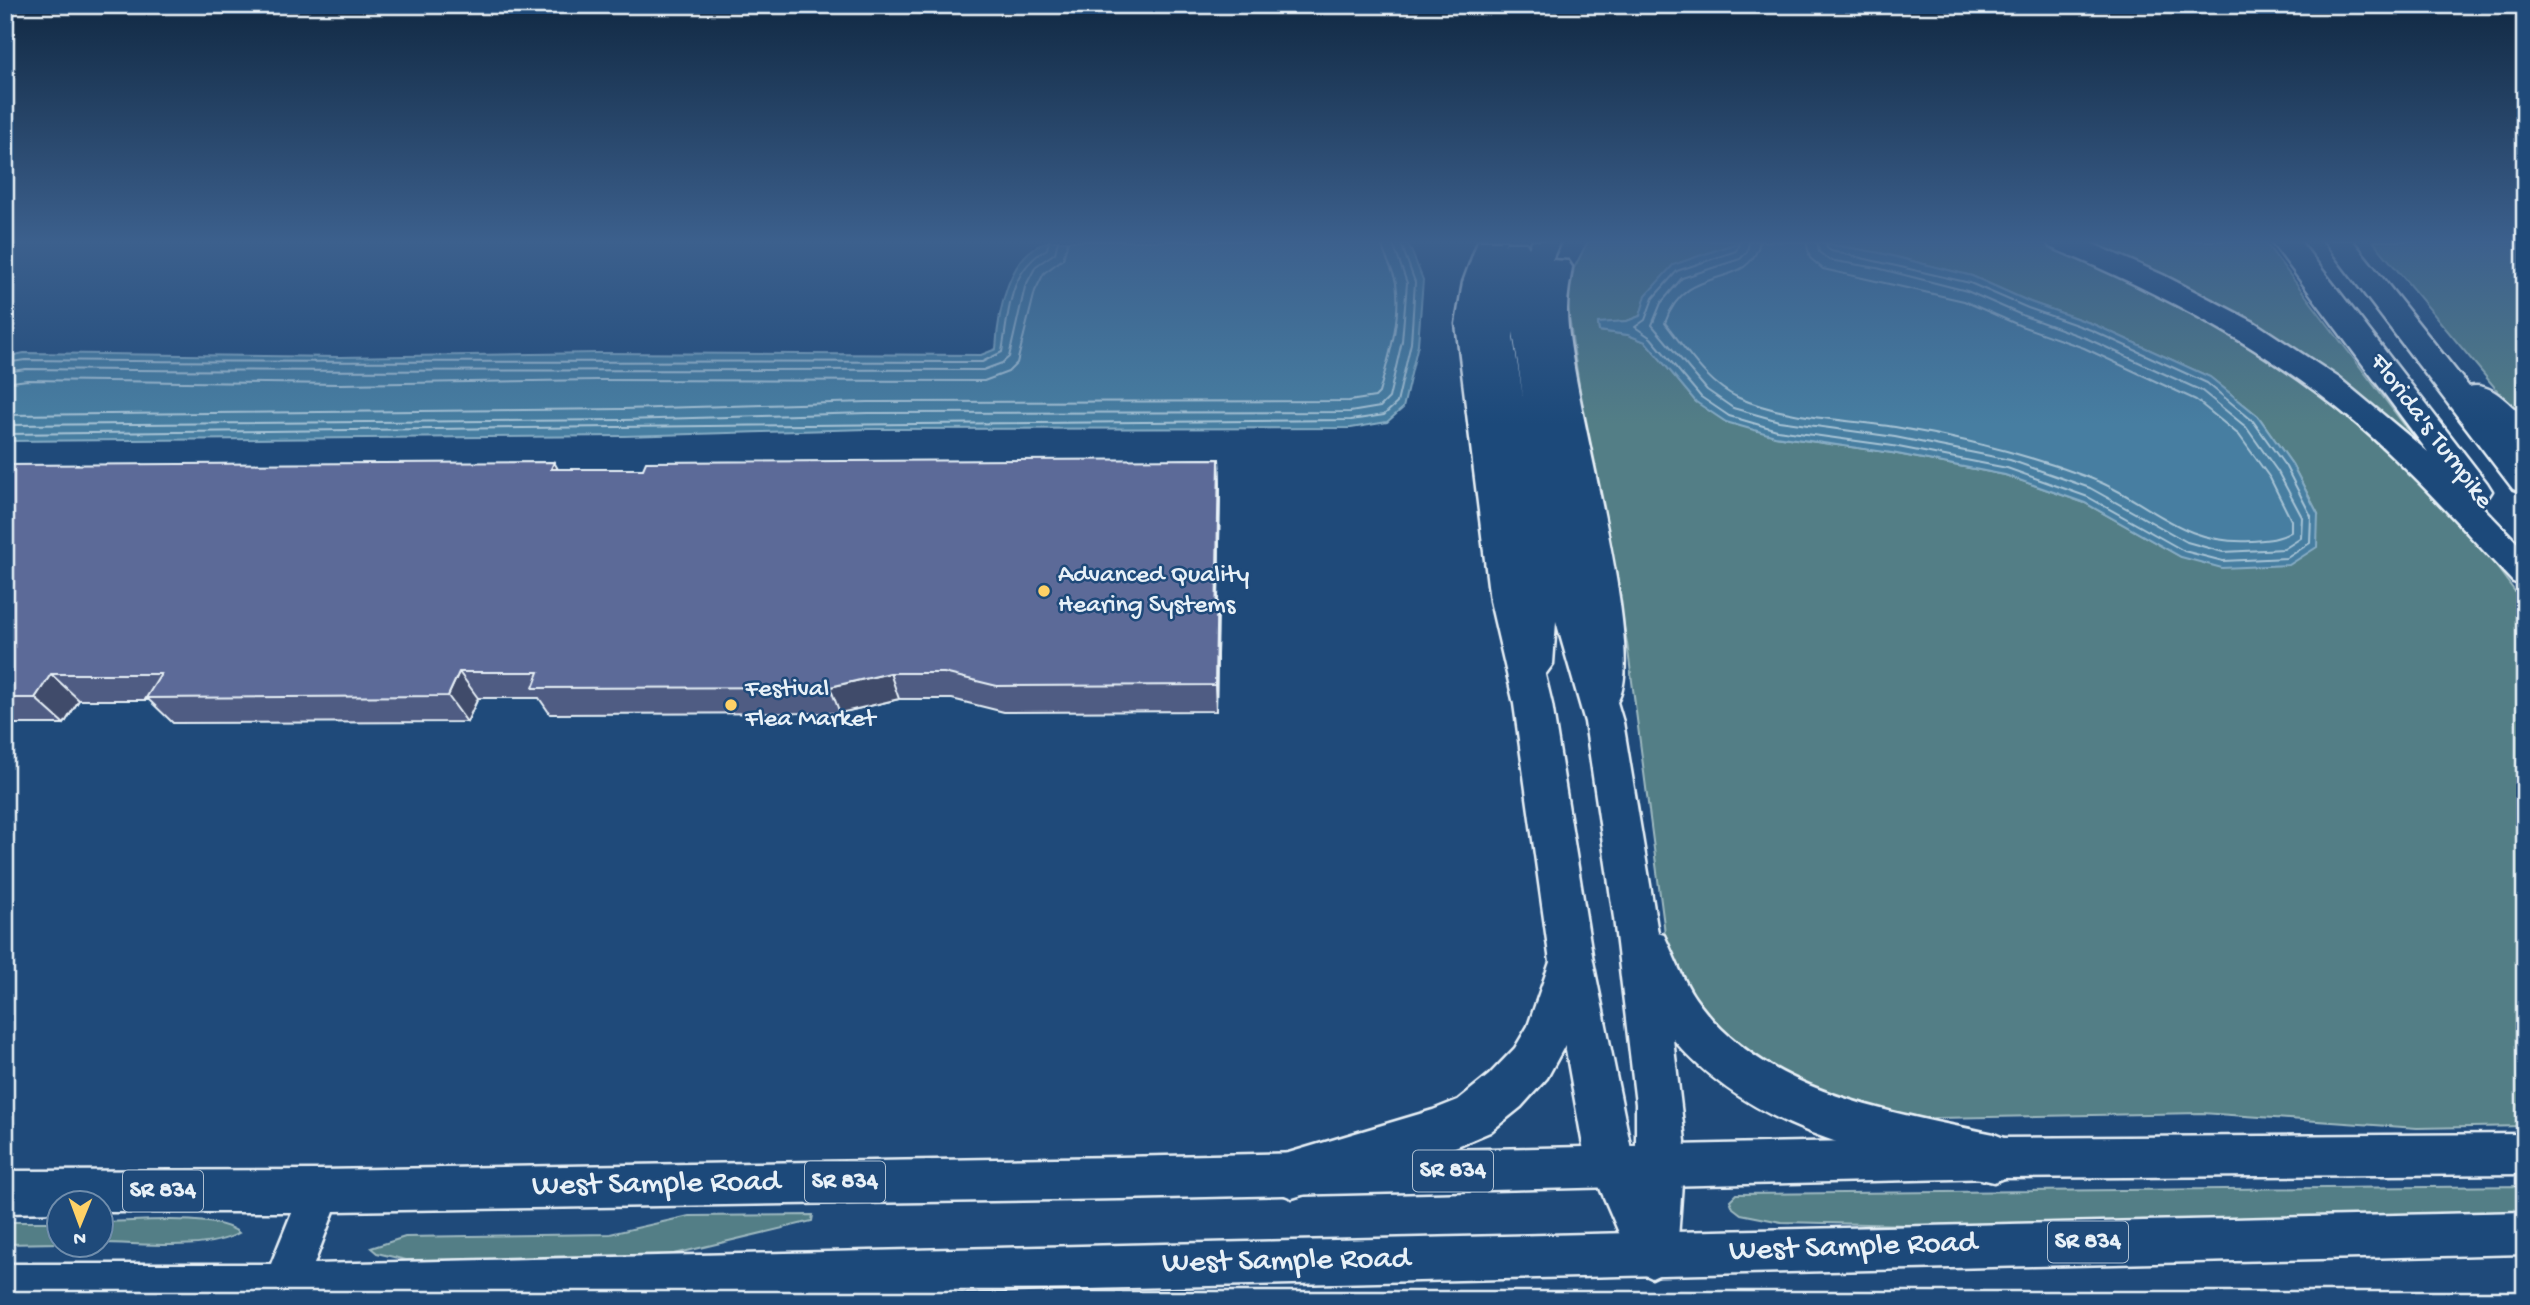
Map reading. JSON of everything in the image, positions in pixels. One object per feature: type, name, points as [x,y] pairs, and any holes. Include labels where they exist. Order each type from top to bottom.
[{"type":"highway","points":[[1473,302],[1471,324],[1508,601],[1534,704],[1571,961],[1608,1151],[1637,1167]]},
{"type":"highway","points":[[1500,302],[1499,338],[1539,600],[1534,704]]},
{"type":"highway","points":[[1528,302],[1531,355],[1575,629],[1604,722],[1635,918],[1660,1104],[1637,1167],[1652,1253]]},
{"type":"highway","points":[[1553,302],[1558,362],[1606,629],[1604,722]]},
{"type":"highway","points":[[2195,302],[2232,322],[2322,380],[2406,449],[2525,573]]},
{"type":"highway","name":"Florida's Turnpike","points":[[2331,302],[2525,557]]},
{"type":"highway","name":"Florida's Turnpike","points":[[2386,302],[2525,481]]},
{"type":"highway","points":[[2405,325],[2525,436]]},
{"type":"highway","points":[[1635,918],[1677,1009],[1728,1064],[1767,1091],[1811,1113],[1848,1124],[1994,1158]]},
{"type":"highway","points":[[1292,1174],[1434,1133],[1474,1116],[1505,1091],[1531,1063],[1547,1035],[1571,961]]},
{"type":"main road","name":"West Sample Road","points":[[5,1192],[321,1191],[1292,1174],[1994,1158],[2525,1154]]},
{"type":"main road","points":[[284,1286],[321,1191]]},
{"type":"main road","name":"West Sample Road","points":[[5,1285],[284,1286],[2525,1233]]},
{"type":"green space","points":[[1645,302],[1640,316],[1627,321],[1598,324],[1599,331],[1628,335],[1646,342],[1696,402],[1775,436],[1892,453],[2005,475],[2085,503],[2181,557],[2318,514],[2292,464],[2258,416],[2210,377],[2093,324],[2030,302],[2177,302],[2217,321],[2376,432],[2484,550],[2525,605],[2525,1126],[2417,1128],[2202,1113],[1885,1119],[1736,1058],[1667,962],[1627,643],[1581,399],[1567,303]]},
{"type":"green space","points":[[2177,302],[2310,302],[2422,448],[2395,429]]},
{"type":"green space","points":[[2424,302],[2525,302],[2525,418],[2496,389]]},
{"type":"green space","points":[[2525,1186],[2525,1213],[1955,1226],[1781,1222],[1741,1214],[1733,1208],[1730,1200],[1736,1194]]},
{"type":"green space","points":[[813,1215],[812,1221],[662,1257],[406,1260],[377,1253],[371,1248],[405,1237],[610,1234],[689,1216]]},
{"type":"green space","points":[[116,1221],[194,1221],[228,1227],[239,1233],[209,1243],[116,1244]]},
{"type":"green space","points":[[5,1222],[46,1222],[46,1243],[5,1244]]},
{"type":"water","points":[[1003,302],[1421,302],[1418,344],[1403,408],[1387,422],[1351,428],[868,429],[623,436],[5,441],[5,357],[24,353],[340,357],[597,353],[981,355],[996,349]]},
{"type":"water","points":[[1644,302],[2030,302],[2093,324],[2210,377],[2258,416],[2292,464],[2318,514],[2317,547],[2289,565],[2222,568],[2181,557],[2085,503],[2005,475],[1892,453],[1775,436],[1726,422],[1696,402],[1646,342],[1628,335],[1599,331],[1598,323],[1627,321],[1640,316]]},
{"type":"building","points":[[1219,459],[1215,685],[997,686],[944,673],[890,673],[830,687],[533,688],[539,672],[459,672],[448,696],[146,698],[161,674],[51,674],[35,698],[5,698],[5,465],[554,462],[551,469],[643,469],[646,462]]},
{"type":"place","name":"Advanced Quality Hearing Systems","points":[[1044,591]]},
{"type":"place","name":"Festival Flea Market","points":[[731,705]]}]
